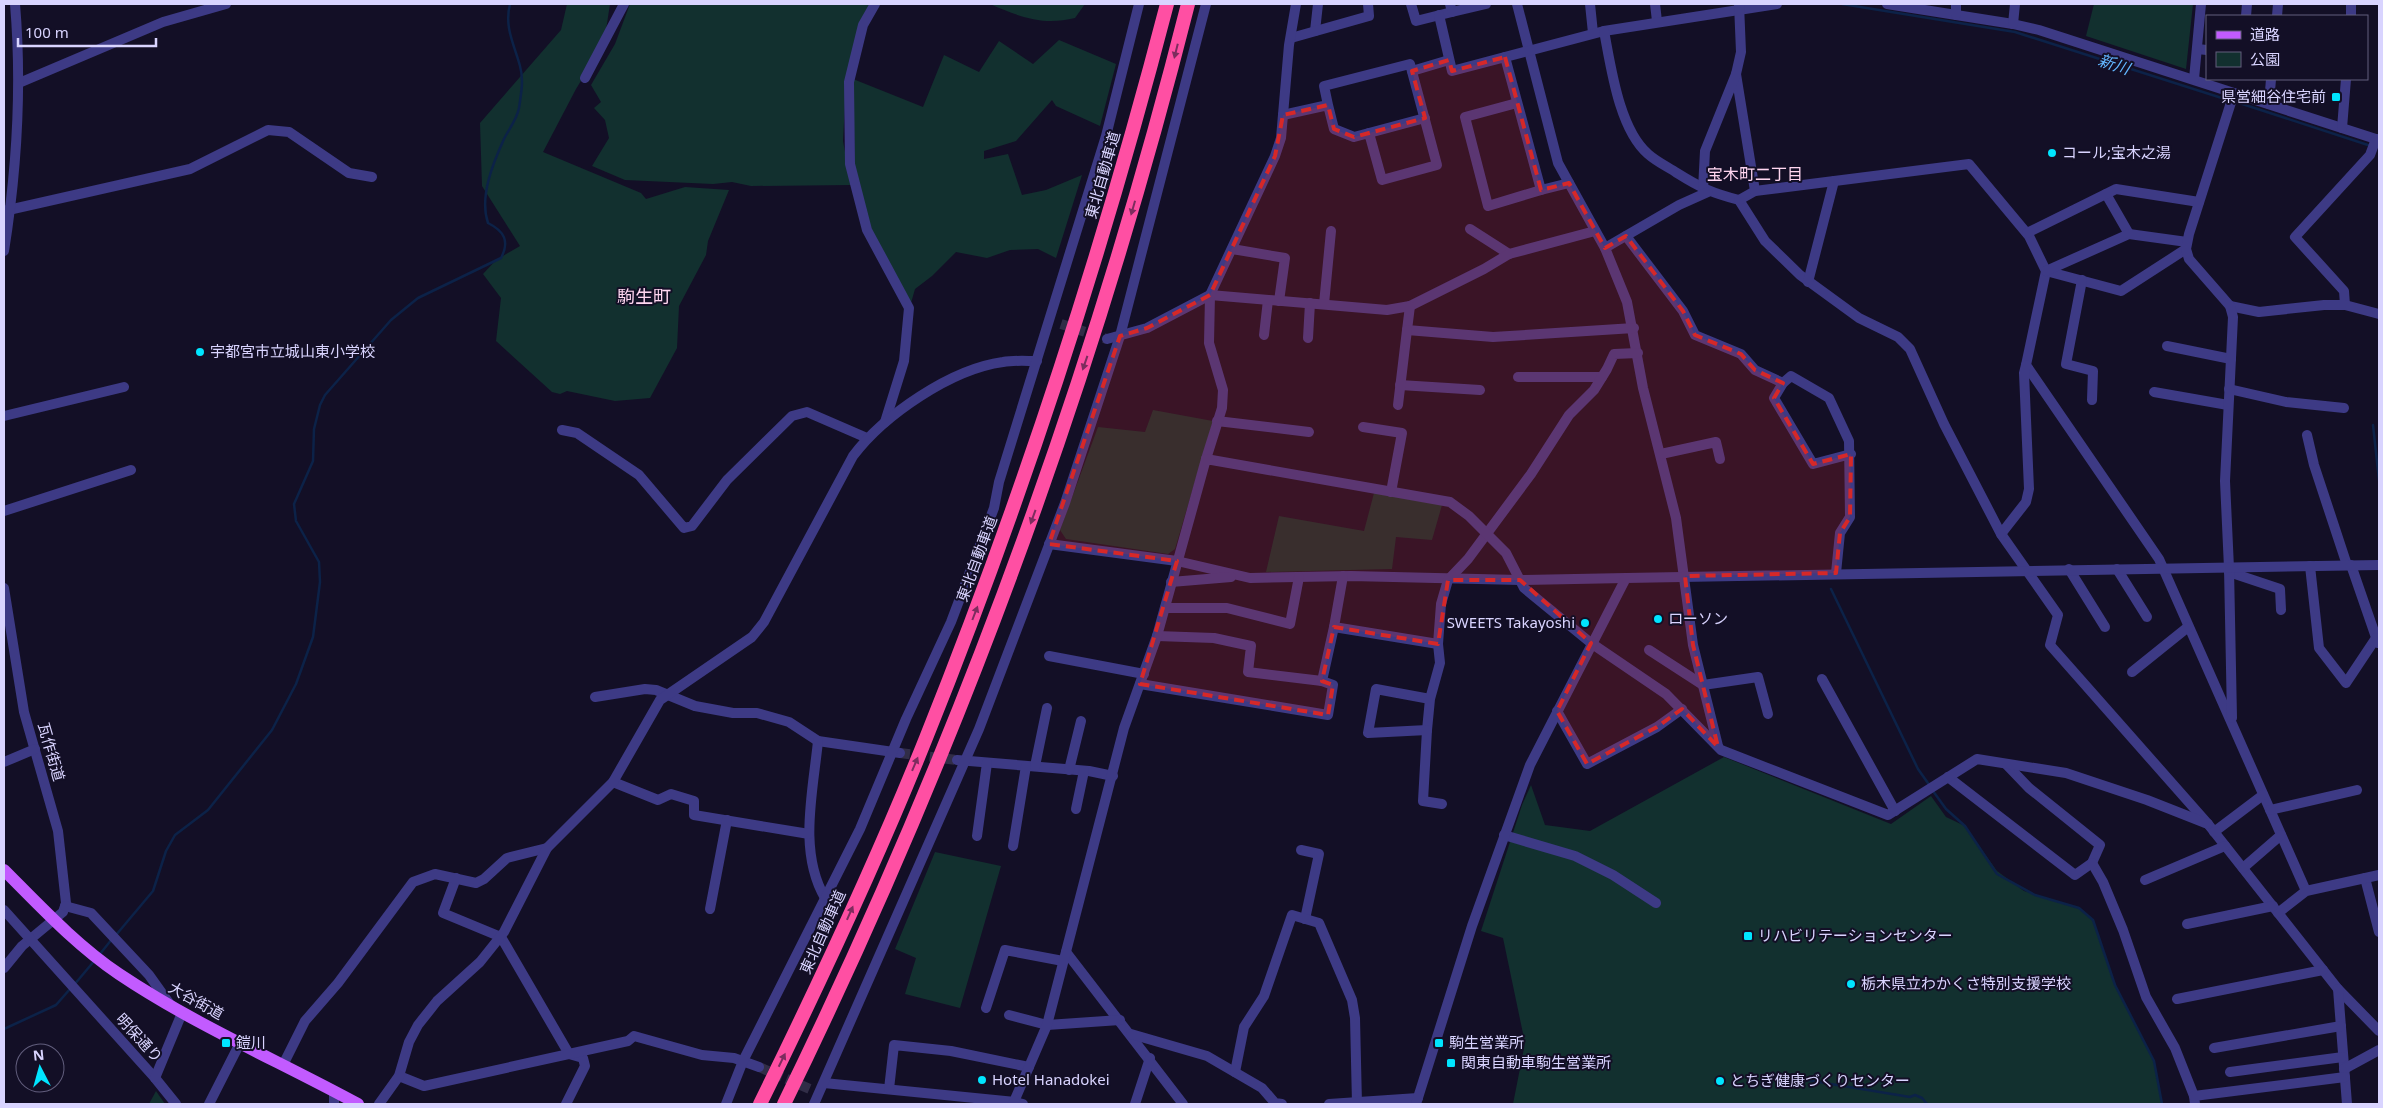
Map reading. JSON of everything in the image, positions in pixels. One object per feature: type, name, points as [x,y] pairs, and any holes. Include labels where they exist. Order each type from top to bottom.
[{"type":"highway","name":"東北自動車道","points":[[760,1104],[830,958],[883,840],[925,741],[982,592],[1022,483],[1108,218],[1166,4]]},
{"type":"highway","points":[[784,1104],[850,965],[902,850],[945,748],[1043,489],[1092,344],[1166,91],[1188,4]]},
{"type":"main road","points":[[4,870],[54,920]]},
{"type":"main road","name":"大谷街道","points":[[54,920],[101,961],[170,1006],[284,1065],[334,1098],[358,1104]]},
{"type":"street","points":[[4,251],[7,210],[18,141],[19,83],[15,4]]},
{"type":"street","points":[[19,83],[163,22],[226,4]]},
{"type":"street","points":[[585,78],[624,4]]},
{"type":"street","points":[[875,4],[863,25],[849,82],[850,164],[866,230],[909,308],[904,361],[885,422]]},
{"type":"street","points":[[726,1104],[743,1061],[860,829],[896,753],[951,622],[991,516],[999,482],[1038,361],[1056,322],[1139,4]]},
{"type":"street","points":[[814,1104],[815,1092],[824,1083],[961,761],[1049,544],[1120,336],[1206,4]]},
{"type":"street","points":[[824,1083],[1017,1103],[1029,1067],[1047,1025],[1124,728],[1157,636],[1222,408],[1223,390],[1209,342],[1210,295],[1275,156],[1281,138],[1296,4]]},
{"type":"street","points":[[1315,31],[1318,4]]},
{"type":"street","points":[[1291,38],[1369,16],[1368,4]]},
{"type":"street","points":[[1411,4],[1416,21],[1439,15],[1451,8],[1486,4]]},
{"type":"street","points":[[1517,4],[1558,164],[1605,248],[1627,302],[1634,328],[1643,388],[1676,518],[1693,645],[1718,747]]},
{"type":"street","points":[[1590,4],[1594,33]]},
{"type":"street","points":[[1656,4],[1657,21]]},
{"type":"street","points":[[1439,15],[1452,71],[1604,30],[1739,6],[1777,4]]},
{"type":"street","points":[[1887,4],[2013,24],[2093,46],[2378,139],[2370,155],[2295,237],[2344,291],[2345,305]]},
{"type":"street","points":[[1956,4],[1956,15]]},
{"type":"street","points":[[2013,24],[2015,4]]},
{"type":"street","points":[[2194,79],[2202,50],[2201,4]]},
{"type":"street","points":[[1705,190],[1705,151],[1736,74],[1740,52],[1739,6]]},
{"type":"street","points":[[1604,30],[1618,95],[1628,124],[1639,144],[1649,155],[1705,190],[1740,200],[1765,241],[1808,282],[1859,318],[1898,337],[1910,349],[1944,424],[2001,534],[2058,615],[2050,645],[2211,828],[2338,989],[2379,1031]]},
{"type":"street","points":[[1505,57],[1540,190]]},
{"type":"street","points":[[1412,71],[1450,60]]},
{"type":"street","points":[[1369,133],[1382,180],[1437,165],[1410,64],[1324,86],[1334,130],[1354,137],[1424,118]]},
{"type":"street","points":[[1736,74],[1754,191]]},
{"type":"street","points":[[2269,104],[2271,80]]},
{"type":"street","points":[[2342,128],[2346,80]]},
{"type":"street","points":[[2232,722],[2225,481],[2233,317],[2230,306],[2189,259],[2187,246],[2234,92]]},
{"type":"street","points":[[1518,103],[1465,117],[1488,206],[1569,183]]},
{"type":"street","points":[[1283,115],[1328,105]]},
{"type":"street","points":[[7,210],[190,169],[268,130],[289,132],[349,173],[372,177]]},
{"type":"street","points":[[1740,200],[1754,191],[1969,164],[2026,233],[2046,271],[2024,373],[2030,488],[2026,502],[2001,534]]},
{"type":"street","points":[[1808,282],[1834,181]]},
{"type":"street","points":[[2026,233],[2116,189],[2199,202]]},
{"type":"street","points":[[1605,248],[1705,190]]},
{"type":"street","points":[[2106,194],[2129,234]]},
{"type":"street","points":[[1470,229],[1508,254]]},
{"type":"street","points":[[1324,304],[1330,231]]},
{"type":"street","points":[[1107,339],[1147,328],[1210,295],[1387,310],[1410,306],[1484,269],[1508,254],[1596,231]]},
{"type":"street","points":[[2046,271],[2129,234],[2187,246]]},
{"type":"street","points":[[1626,236],[1683,311],[1695,335],[1741,354],[1755,370],[1783,383]]},
{"type":"street","points":[[2046,271],[2121,291],[2187,246]]},
{"type":"street","points":[[1232,248],[1286,258],[1279,301]]},
{"type":"street","points":[[2082,280],[2066,364],[2094,372],[2092,400]]},
{"type":"street","points":[[1264,335],[1268,300]]},
{"type":"street","points":[[1308,338],[1310,303]]},
{"type":"street","points":[[2230,306],[2259,312],[2324,305],[2345,305],[2379,314]]},
{"type":"street","points":[[1398,405],[1410,306]]},
{"type":"street","points":[[1407,330],[1493,337],[1634,328]]},
{"type":"street","points":[[2167,346],[2231,359]]},
{"type":"street","points":[[1442,804],[1423,801],[1430,699],[1440,663],[1438,644],[1441,604],[1448,580],[1468,559],[1531,474],[1569,415],[1602,377],[1614,354],[1638,352]]},
{"type":"street","points":[[379,1104],[399,1076],[409,1042],[418,1025],[436,1002],[480,962],[501,937],[547,848],[613,782],[660,700],[752,637],[764,622],[853,456],[867,438],[930,388],[977,369],[1001,362],[1038,361]]},
{"type":"street","points":[[2026,365],[2159,559],[2306,891]]},
{"type":"street","points":[[1518,376],[1602,377]]},
{"type":"street","points":[[1836,573],[1840,533],[1850,517],[1851,454],[1849,441],[1829,398],[1791,376],[1783,383],[1774,398],[1813,464],[1851,454]]},
{"type":"street","points":[[1400,385],[1480,390]]},
{"type":"street","points":[[4,416],[124,387]]},
{"type":"street","points":[[2229,390],[2286,402],[2344,408]]},
{"type":"street","points":[[2154,392],[2228,405]]},
{"type":"street","points":[[562,430],[577,433],[639,474],[684,528],[692,526],[727,480],[792,416],[807,412],[867,438]]},
{"type":"street","points":[[1218,421],[1310,432]]},
{"type":"street","points":[[1363,428],[1402,433],[1391,492]]},
{"type":"street","points":[[2307,435],[2314,465],[2378,642],[2346,683],[2319,648],[2310,566]]},
{"type":"street","points":[[1661,454],[1716,442],[1720,459]]},
{"type":"street","points":[[1206,459],[1450,502],[1469,516],[1506,553],[1524,588],[1590,643],[1666,694],[1721,750],[1888,815],[1977,759],[2066,773],[2147,800],[2211,828]]},
{"type":"street","points":[[4,511],[131,470]]},
{"type":"street","points":[[1049,544],[1177,561],[1250,578],[1343,576],[1448,580],[1520,580],[2027,569],[2229,570],[2379,564]]},
{"type":"street","points":[[2070,569],[2105,627]]},
{"type":"street","points":[[2117,569],[2147,616]]},
{"type":"street","points":[[2229,570],[2280,589],[2281,610]]},
{"type":"street","points":[[1172,582],[1239,576]]},
{"type":"street","points":[[1322,681],[1343,576]]},
{"type":"street","points":[[1165,608],[1227,608],[1290,624],[1298,577]]},
{"type":"street","points":[[1329,1104],[1417,1101],[1472,926],[1530,766],[1590,643],[1626,578]]},
{"type":"street","name":"瓦作街道","points":[[4,588],[24,712],[58,831],[65,906]]},
{"type":"street","points":[[1334,627],[1438,644]]},
{"type":"street","points":[[2132,672],[2188,628]]},
{"type":"street","points":[[1050,656],[1142,679],[1328,715],[1333,685],[1322,681],[1248,672],[1251,646],[1214,638],[1157,636]]},
{"type":"street","points":[[1649,650],[1703,685],[1758,676],[1768,714]]},
{"type":"street","points":[[1822,679],[1895,811]]},
{"type":"street","points":[[1427,730],[1368,733],[1376,689],[1430,699]]},
{"type":"street","points":[[595,697],[656,690],[696,706],[732,713],[757,713],[789,722],[818,741],[896,753]]},
{"type":"street","points":[[1014,846],[1030,766],[1047,708]]},
{"type":"street","points":[[1557,711],[1588,764],[1657,727],[1682,709]]},
{"type":"street","points":[[1069,770],[1081,721]]},
{"type":"street","points":[[818,741],[809,834],[811,860],[816,884],[825,898]]},
{"type":"street","points":[[4,762],[35,749]]},
{"type":"street","points":[[961,761],[1084,771],[1113,776]]},
{"type":"street","points":[[976,836],[987,763]]},
{"type":"street","points":[[1948,777],[2075,875],[2092,863],[2100,845],[2028,788],[2006,764]]},
{"type":"street","points":[[1076,808],[1084,771]]},
{"type":"street","points":[[613,782],[658,800],[671,794],[694,801],[694,815],[809,834]]},
{"type":"street","points":[[2270,810],[2357,790]]},
{"type":"street","points":[[2211,828],[2263,795]]},
{"type":"street","points":[[710,909],[727,820]]},
{"type":"street","points":[[1504,834],[1575,856],[1613,875],[1656,903]]},
{"type":"street","points":[[2243,868],[2281,836]]},
{"type":"street","points":[[2145,880],[2225,846]]},
{"type":"street","points":[[284,1065],[305,1022],[338,983],[413,882],[435,874],[476,883],[484,879],[507,858],[547,848]]},
{"type":"street","points":[[1301,850],[1319,854],[1305,919]]},
{"type":"street","points":[[2092,863],[2103,882],[2123,930],[2146,997],[2175,1048],[2195,1100],[2344,1073],[2379,1050]]},
{"type":"street","points":[[2187,924],[2275,910],[2306,891],[2379,875]]},
{"type":"street","points":[[456,878],[443,913],[501,937],[569,1054],[582,1058],[585,1066],[566,1104]]},
{"type":"street","points":[[2365,878],[2379,932]]},
{"type":"street","points":[[4,968],[30,940],[63,912],[65,906],[92,913],[149,975],[170,1006]]},
{"type":"street","points":[[4,910],[30,940]]},
{"type":"street","points":[[1235,1072],[1244,1027],[1264,996],[1292,915],[1318,923],[1352,1000],[1355,1018],[1357,1103]]},
{"type":"street","name":"明保通り","points":[[30,940],[155,1078],[176,1104]]},
{"type":"street","points":[[986,1008],[1005,950],[1065,956],[1120,1020],[1183,1104]]},
{"type":"street","points":[[2177,999],[2323,970]]},
{"type":"street","points":[[2338,989],[2347,1104]]},
{"type":"street","points":[[155,1078],[182,1013]]},
{"type":"street","points":[[1009,1015],[1047,1025],[1120,1020]]},
{"type":"street","points":[[2214,1048],[2341,1026]]},
{"type":"street","points":[[1131,1034],[1207,1056],[1262,1088],[1275,1103],[1282,1104]]},
{"type":"street","points":[[399,1076],[424,1086],[628,1041],[634,1036],[702,1054],[743,1061],[759,1067]]},
{"type":"street","points":[[209,1104],[240,1043]]},
{"type":"street","points":[[889,1089],[894,1046],[951,1050],[1029,1067]]},
{"type":"street","points":[[2230,1072],[2343,1057]]},
{"type":"street","points":[[1135,1104],[1150,1058]]},
{"type":"highlighted area","points":[[1505,57],[1541,190],[1569,183],[1605,248],[1626,236],[1683,311],[1695,335],[1741,354],[1755,370],[1783,383],[1774,398],[1813,464],[1851,454],[1850,517],[1840,533],[1836,573],[1685,576],[1693,645],[1718,747],[1682,709],[1657,727],[1587,764],[1557,711],[1591,643],[1520,580],[1448,580],[1438,644],[1334,627],[1322,681],[1333,685],[1328,715],[1140,684],[1177,561],[1049,544],[1120,336],[1147,328],[1210,295],[1275,156],[1283,115],[1328,105],[1334,129],[1354,137],[1425,118],[1412,71],[1449,60],[1452,71]]},
{"type":"green space","points":[[567,4],[610,4],[604,43],[576,89],[543,152],[641,193],[646,199],[685,187],[729,190],[708,241],[706,255],[679,306],[677,348],[650,398],[615,401],[567,391],[560,394],[552,392],[496,341],[501,298],[483,274],[496,260],[520,246],[482,186],[480,123],[561,30]]},
{"type":"green space","points":[[630,4],[873,4],[846,85],[843,141],[851,185],[751,186],[732,182],[713,184],[625,180],[592,166],[609,138],[605,120],[594,108],[601,102],[591,85],[615,44]]},
{"type":"green space","points":[[990,4],[1085,4],[1075,18],[1042,21],[1011,13]]},
{"type":"green space","points":[[2094,4],[2193,4],[2186,69],[2086,36]]},
{"type":"green space","points":[[1059,40],[1116,64],[1100,126],[1056,106],[1052,100],[1016,141],[984,151],[984,159],[1008,154],[1022,195],[1046,190],[1082,175],[1056,258],[1038,249],[1010,250],[987,258],[956,252],[932,276],[915,289],[911,303],[864,220],[855,177],[853,79],[923,107],[944,55],[979,72],[999,41],[1033,64]]},
{"type":"green space","points":[[1153,410],[1213,421],[1175,549],[1168,554],[1066,539],[1060,530],[1098,427],[1145,432]]},
{"type":"green space","points":[[1374,493],[1442,505],[1432,540],[1396,537],[1392,569],[1266,572],[1279,516],[1364,531]]},
{"type":"green space","points":[[1724,757],[1891,824],[1931,796],[1946,817],[1965,826],[1997,871],[2024,891],[2079,908],[2093,920],[2115,985],[2154,1061],[2162,1104],[1513,1104],[1525,1043],[1503,938],[1481,931],[1522,805],[1531,785],[1545,825],[1590,831]]},
{"type":"green space","points":[[935,852],[1001,866],[960,1008],[905,994],[916,958],[895,949]]},
{"type":"green space","points":[[156,1091],[165,1104],[149,1104]]},
{"type":"waterway","points":[[116,935],[153,891],[166,851],[175,835],[208,810],[272,730],[296,684],[313,637],[320,582],[319,562],[296,521],[294,504],[313,461],[314,429],[320,405],[325,395],[391,320],[418,298],[501,258],[504,252],[504,237],[498,229],[488,223],[485,202],[488,180],[504,139],[517,116],[519,108],[522,82],[521,71],[510,35],[508,20],[510,4]]},
{"type":"waterway","name":"新川","points":[[1842,4],[2015,32],[2228,100]]},
{"type":"waterway","name":"新川","points":[[2233,101],[2371,146]]},
{"type":"waterway","points":[[2373,425],[2379,480]]},
{"type":"waterway","points":[[1831,589],[1918,769],[1930,786]]},
{"type":"waterway","points":[[1933,791],[1946,809],[1965,826],[1997,874],[2035,895],[2079,908],[2093,920],[2115,985],[2154,1061],[2162,1104]]},
{"type":"waterway","points":[[100,954],[112,939]]},
{"type":"waterway","points":[[74,985],[95,960]]},
{"type":"waterway","points":[[4,1029],[56,1005],[70,989]]},
{"type":"waterway","points":[[1770,1074],[1910,1097],[1915,1095],[1922,1098],[1927,1104]]},
{"type":"tunnel","points":[[1061,324],[1107,339]]},
{"type":"tunnel","points":[[900,753],[957,760]]},
{"type":"tunnel","points":[[759,1067],[812,1090]]},
{"type":"place","name":"県営細谷住宅前","points":[[2336,97]]},
{"type":"place","name":"コール;宝木之湯","points":[[2052,153]]},
{"type":"place","name":"宇都宮市立城山東小学校","points":[[200,352]]},
{"type":"place","name":"ローソン","points":[[1658,619]]},
{"type":"place","name":"SWEETS Takayoshi","points":[[1585,623]]},
{"type":"place","name":"リハビリテーションセンター","points":[[1748,936]]},
{"type":"place","name":"栃木県立わかくさ特別支援学校","points":[[1851,984]]},
{"type":"place","name":"鎧川","points":[[226,1043]]},
{"type":"place","name":"駒生営業所","points":[[1439,1043]]},
{"type":"place","name":"関東自動車駒生営業所","points":[[1451,1063]]},
{"type":"place","name":"Hotel Hanadokei","points":[[982,1080]]},
{"type":"place","name":"とちぎ健康づくりセンター","points":[[1720,1081]]},
{"type":"district","name":"宝木町二丁目","points":[[1755,174]]},
{"type":"district","name":"駒生町","points":[[644,297]]}]
